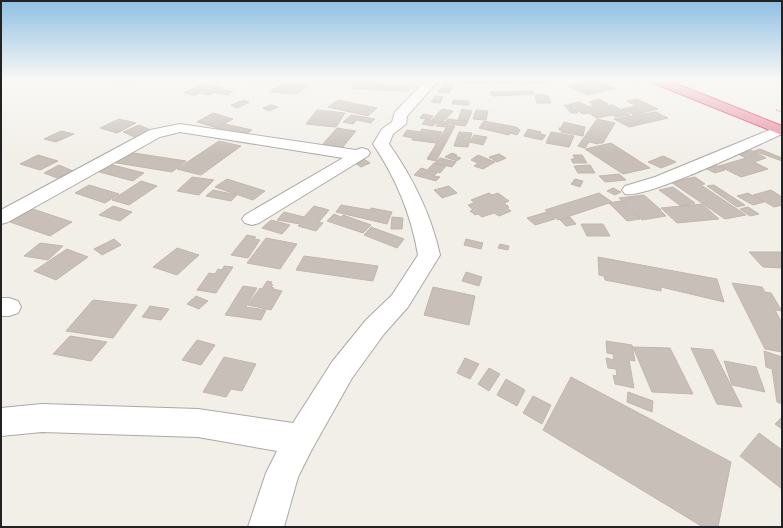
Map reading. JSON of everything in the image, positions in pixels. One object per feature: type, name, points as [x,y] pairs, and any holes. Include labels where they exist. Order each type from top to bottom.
[{"type":"highway","points":[[719,105],[781,129]]},
{"type":"highway","points":[[724,105],[781,129]]},
{"type":"street","points":[[252,220],[357,155],[381,144],[387,132],[396,128],[399,124],[400,115],[410,105]]},
{"type":"street","points":[[1,218],[156,133],[167,130],[180,128],[357,155]]},
{"type":"street","points":[[632,190],[661,181],[781,129]]},
{"type":"street","points":[[266,527],[283,473],[300,440],[342,370],[375,327],[400,300],[429,255],[408,188],[392,159],[381,144]]},
{"type":"street","points":[[1,422],[42,418],[198,423],[300,440]]},
{"type":"building","points":[[232,105],[244,105],[237,108]]},
{"type":"building","points":[[271,105],[278,107],[269,111],[263,108]]},
{"type":"building","points":[[331,105],[361,105],[377,108],[368,116],[328,107]]},
{"type":"building","points":[[564,105],[571,105],[578,113],[571,113]]},
{"type":"building","points":[[571,105],[585,105],[590,107],[594,106],[592,105],[613,105],[630,115],[616,117],[612,115],[597,118],[589,113],[583,114],[575,109],[579,109]]},
{"type":"building","points":[[634,105],[649,105],[658,109],[634,115],[622,109],[636,106]]},
{"type":"building","points":[[442,109],[453,111],[443,122],[432,120]]},
{"type":"building","points":[[462,109],[472,111],[468,121],[458,120]]},
{"type":"building","points":[[317,110],[345,113],[336,127],[306,124]]},
{"type":"building","points":[[476,110],[488,111],[486,120],[473,119]]},
{"type":"building","points":[[656,112],[668,118],[629,127],[614,119]]},
{"type":"building","points":[[213,113],[233,119],[217,128],[197,122]]},
{"type":"building","points":[[423,114],[433,116],[430,120],[420,118]]},
{"type":"building","points":[[351,115],[375,119],[371,123],[357,120],[353,124],[343,122]]},
{"type":"building","points":[[119,119],[136,123],[117,133],[100,128]]},
{"type":"building","points":[[426,119],[437,122],[433,126],[422,124]]},
{"type":"building","points":[[448,119],[468,122],[465,126],[444,123]]},
{"type":"building","points":[[597,119],[615,123],[603,143],[598,144],[589,142],[585,148],[578,146]]},
{"type":"building","points":[[484,121],[516,127],[520,130],[517,135],[510,133],[509,135],[479,128]]},
{"type":"building","points":[[438,122],[448,124],[446,127],[436,126]]},
{"type":"building","points":[[564,122],[585,127],[583,136],[561,132],[562,130],[559,130],[559,128],[561,128]]},
{"type":"building","points":[[225,124],[252,130],[243,136],[215,130]]},
{"type":"building","points":[[139,125],[153,131],[137,138],[123,132]]},
{"type":"building","points":[[448,125],[455,126],[436,161],[427,159]]},
{"type":"building","points":[[337,128],[356,131],[342,148],[322,145]]},
{"type":"building","points":[[422,129],[442,132],[436,143],[412,140],[413,138],[403,136],[407,130],[420,132]]},
{"type":"building","points":[[528,129],[541,132],[540,134],[546,135],[542,140],[524,136]]},
{"type":"building","points":[[61,131],[74,134],[56,142],[44,139]]},
{"type":"building","points":[[459,132],[472,133],[468,147],[454,146]]},
{"type":"building","points":[[551,132],[574,136],[569,147],[546,143]]},
{"type":"building","points":[[474,135],[487,137],[483,145],[470,142]]},
{"type":"building","points":[[219,141],[241,146],[201,175],[177,169]]},
{"type":"building","points":[[611,143],[650,168],[623,174],[585,149]]},
{"type":"building","points":[[747,148],[766,158],[754,162],[768,169],[741,177],[719,166],[746,158],[738,154],[746,152],[742,150]]},
{"type":"building","points":[[760,149],[782,158],[782,161],[754,151]]},
{"type":"building","points":[[127,152],[186,161],[172,172],[111,162]]},
{"type":"building","points":[[452,153],[461,158],[457,161],[445,157]]},
{"type":"building","points":[[499,154],[506,158],[497,162],[489,157]]},
{"type":"building","points":[[38,155],[58,161],[40,170],[20,164]]},
{"type":"building","points":[[478,155],[495,162],[483,169],[474,166],[478,163],[471,160]]},
{"type":"building","points":[[573,155],[582,155],[587,163],[573,163],[571,159],[575,159]]},
{"type":"building","points":[[663,156],[676,162],[661,168],[648,162]]},
{"type":"building","points":[[440,158],[456,162],[452,167],[435,163]]},
{"type":"building","points":[[364,159],[370,163],[361,167],[355,163]]},
{"type":"building","points":[[105,163],[144,173],[133,181],[92,170]]},
{"type":"building","points":[[434,163],[446,166],[440,173],[428,169]]},
{"type":"building","points":[[714,164],[725,170],[715,173],[703,167]]},
{"type":"building","points":[[59,165],[73,171],[57,178],[44,173]]},
{"type":"building","points":[[590,165],[595,173],[578,173],[574,166]]},
{"type":"building","points":[[421,168],[437,173],[434,176],[440,177],[436,181],[414,175]]},
{"type":"building","points":[[619,174],[626,180],[605,182],[599,176]]},
{"type":"building","points":[[192,177],[214,180],[199,195],[177,191]]},
{"type":"building","points":[[695,177],[705,184],[701,185],[746,215],[725,219],[671,182]]},
{"type":"building","points":[[227,179],[265,191],[253,200],[215,187]]},
{"type":"building","points":[[575,179],[583,181],[580,187],[571,184]]},
{"type":"building","points":[[141,181],[157,186],[129,205],[112,200]]},
{"type":"building","points":[[89,185],[119,194],[105,203],[75,193]]},
{"type":"building","points":[[714,185],[745,205],[737,207],[707,186]]},
{"type":"building","points":[[449,186],[457,193],[442,198],[434,190]]},
{"type":"building","points":[[673,187],[695,203],[681,206],[659,190]]},
{"type":"building","points":[[613,188],[621,192],[615,195],[607,191]]},
{"type":"building","points":[[213,190],[237,195],[231,201],[206,196]]},
{"type":"building","points":[[771,190],[782,197],[782,205],[774,207],[753,195]]},
{"type":"building","points":[[489,193],[492,195],[498,193],[509,201],[504,203],[511,211],[499,216],[494,213],[482,217],[478,214],[475,215],[470,211],[473,210],[468,205],[474,203],[471,200]]},
{"type":"building","points":[[599,193],[612,202],[558,220],[545,210]]},
{"type":"building","points":[[748,193],[764,202],[753,205],[737,196]]},
{"type":"building","points":[[644,195],[666,216],[642,220],[619,198]]},
{"type":"building","points":[[621,201],[640,219],[627,221],[609,203]]},
{"type":"building","points":[[702,204],[719,219],[677,223],[661,208]]},
{"type":"building","points":[[341,205],[392,212],[387,224],[336,212]]},
{"type":"building","points":[[113,206],[132,212],[120,221],[99,215]]},
{"type":"building","points":[[314,206],[329,210],[319,222],[323,223],[316,231],[298,226],[300,224],[277,220],[284,212],[304,217]]},
{"type":"building","points":[[748,207],[759,214],[750,216],[740,209]]},
{"type":"building","points":[[33,209],[72,222],[50,236],[10,222]]},
{"type":"building","points":[[547,212],[555,219],[535,225],[527,218]]},
{"type":"building","points":[[334,214],[341,217],[343,215],[371,225],[363,233],[327,221]]},
{"type":"building","points":[[392,217],[403,218],[402,229],[391,229]]},
{"type":"building","points":[[570,217],[576,224],[566,226],[560,220]]},
{"type":"building","points":[[271,220],[290,225],[282,234],[262,228]]},
{"type":"building","points":[[581,224],[603,224],[610,236],[587,236]]},
{"type":"building","points":[[371,227],[404,239],[397,248],[364,235]]},
{"type":"building","points":[[247,235],[256,237],[254,239],[260,240],[248,258],[231,255]]},
{"type":"building","points":[[266,238],[297,244],[280,269],[247,263]]},
{"type":"building","points":[[114,239],[121,245],[102,255],[94,249]]},
{"type":"building","points":[[466,239],[483,243],[481,249],[464,245]]},
{"type":"building","points":[[40,243],[63,246],[48,260],[24,256]]},
{"type":"building","points":[[500,244],[509,246],[508,250],[498,248]]},
{"type":"building","points":[[177,248],[199,255],[177,275],[153,267]]},
{"type":"building","points":[[67,249],[88,257],[56,280],[34,271]]},
{"type":"building","points":[[749,252],[782,252],[782,268],[763,267]]},
{"type":"building","points":[[304,256],[378,266],[373,281],[296,270]]},
{"type":"building","points":[[598,257],[717,279],[724,302],[661,287],[661,291],[605,280],[604,276],[599,275]]},
{"type":"building","points":[[224,266],[233,267],[216,293],[197,290],[209,273],[215,274],[218,269],[222,270]]},
{"type":"building","points":[[466,272],[482,277],[479,286],[462,281]]},
{"type":"building","points":[[267,281],[272,282],[271,284],[273,285],[271,287],[274,288],[273,289],[282,291],[271,310],[248,305],[260,288],[262,289]]},
{"type":"building","points":[[732,283],[762,287],[765,292],[771,293],[782,311],[775,310],[782,323],[782,352],[765,349]]},
{"type":"building","points":[[243,286],[257,288],[246,307],[266,310],[261,320],[225,315]]},
{"type":"building","points":[[433,287],[475,296],[469,325],[424,315]]},
{"type":"building","points":[[196,296],[208,301],[199,309],[187,304]]},
{"type":"building","points":[[93,300],[137,305],[113,338],[66,331]]},
{"type":"building","points":[[150,306],[169,309],[161,320],[142,317]]},
{"type":"building","points":[[70,336],[107,342],[91,361],[53,354]]},
{"type":"building","points":[[197,340],[215,345],[201,365],[182,360]]},
{"type":"building","points":[[606,341],[632,345],[635,361],[629,360],[634,388],[615,384],[613,375],[617,376],[616,369],[608,368],[606,358],[614,360],[613,354],[607,353]]},
{"type":"building","points":[[633,347],[670,348],[693,394],[652,392]]},
{"type":"building","points":[[691,348],[713,350],[742,407],[717,404]]},
{"type":"building","points":[[764,351],[782,357],[782,404],[777,402],[772,369],[766,367]]},
{"type":"building","points":[[224,357],[256,364],[242,391],[231,389],[226,397],[203,392]]},
{"type":"building","points":[[465,358],[479,364],[470,379],[457,373]]},
{"type":"building","points":[[724,361],[756,367],[765,392],[732,385]]},
{"type":"building","points":[[489,368],[500,374],[489,391],[478,384]]},
{"type":"building","points":[[571,377],[731,462],[718,527],[703,527],[543,430]]},
{"type":"building","points":[[506,379],[525,390],[517,406],[497,395]]},
{"type":"building","points":[[628,392],[653,401],[652,412],[627,402]]},
{"type":"building","points":[[533,396],[551,405],[542,424],[523,413]]},
{"type":"building","points":[[782,417],[782,429],[775,424]]},
{"type":"building","points":[[759,433],[782,450],[782,489],[740,456]]}]
